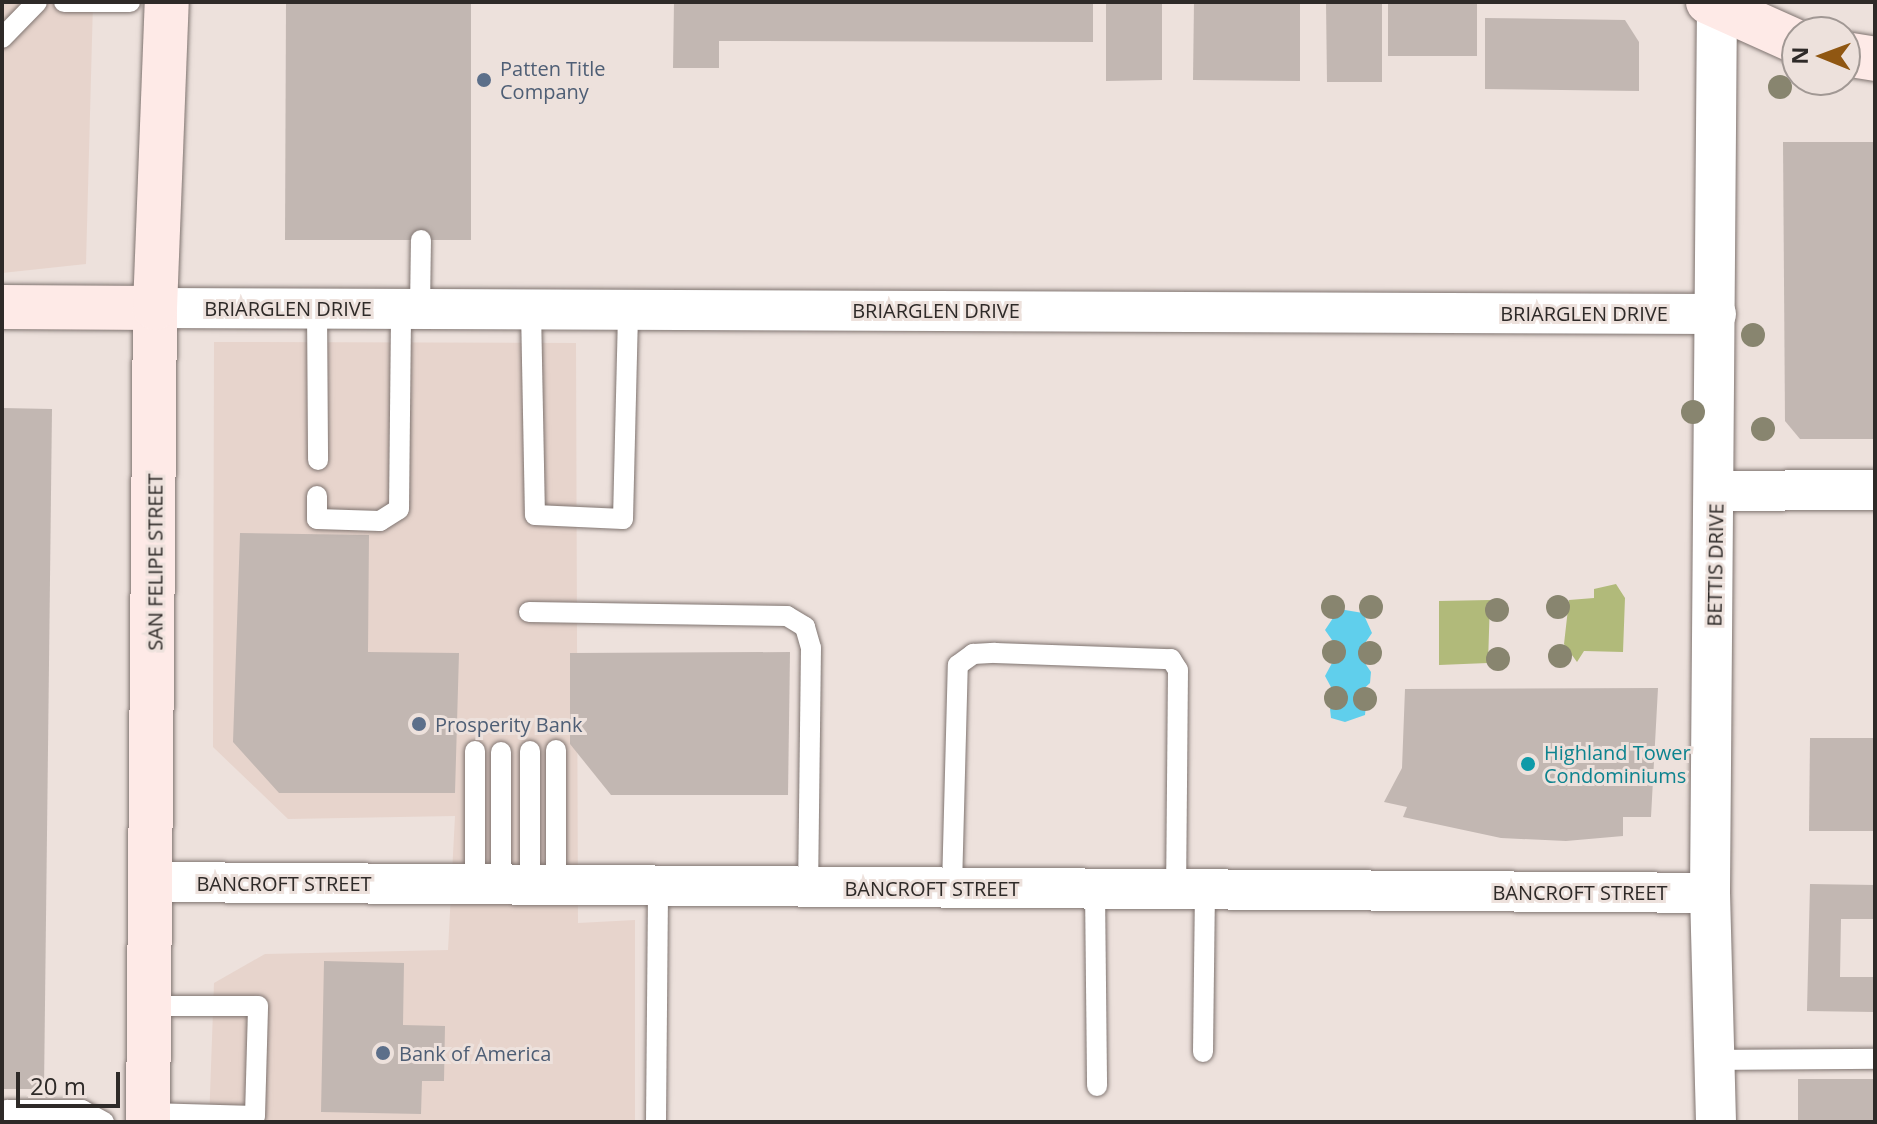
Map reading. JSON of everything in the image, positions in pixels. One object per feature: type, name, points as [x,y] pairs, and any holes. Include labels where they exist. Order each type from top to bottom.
[{"type":"main road","name":"SAN FELIPE STREET","points":[[148,1117],[153,882],[155,308],[167,2]]},
{"type":"main road","points":[[1712,5],[1781,35]]},
{"type":"main road","points":[[2,307],[155,308]]},
{"type":"street","name":"BETTIS DRIVE","points":[[1712,5],[1716,314],[1710,893],[1716,1122]]},
{"type":"street","name":"BRIARGLEN DRIVE","points":[[155,308],[1716,314]]},
{"type":"street","points":[[1715,491],[1875,490]]},
{"type":"street","name":"BANCROFT STREET","points":[[153,882],[1710,893]]},
{"type":"lane","points":[[2,38],[37,2]]},
{"type":"lane","points":[[64,2],[130,2]]},
{"type":"lane","points":[[317,496],[317,519],[380,521],[399,509],[410,308],[421,240]]},
{"type":"lane","points":[[317,308],[318,460]]},
{"type":"lane","points":[[531,309],[535,515],[623,519],[628,309]]},
{"type":"lane","points":[[529,612],[787,616],[805,627],[811,648],[808,887]]},
{"type":"lane","points":[[952,887],[958,665],[973,654],[995,653],[1171,659],[1178,670],[1203,1052]]},
{"type":"lane","points":[[515,885],[556,750]]},
{"type":"lane","points":[[475,751],[515,885]]},
{"type":"lane","points":[[515,885],[530,751]]},
{"type":"lane","points":[[501,752],[515,885]]},
{"type":"lane","points":[[656,1122],[658,886]]},
{"type":"lane","points":[[1095,889],[1097,1086]]},
{"type":"lane","points":[[148,1117],[255,1119],[258,1006],[151,1006]]},
{"type":"lane","points":[[1714,1060],[1875,1059]]},
{"type":"lane","points":[[2,1116],[7,1110],[82,1110],[104,1122]]},
{"type":"shaded area","points":[[2,2],[93,2],[86,264],[2,273]]},
{"type":"shaded area","points":[[214,342],[576,343],[578,923],[635,920],[635,1122],[209,1122],[214,983],[265,954],[448,950],[455,816],[288,819],[213,747]]},
{"type":"green space","points":[[1616,584],[1625,598],[1623,652],[1584,651],[1577,662],[1564,644],[1569,600],[1594,598],[1594,589]]},
{"type":"green space","points":[[1490,600],[1488,663],[1439,665],[1439,601]]},
{"type":"water","points":[[1339,609],[1363,613],[1372,633],[1358,653],[1371,672],[1370,683],[1357,695],[1358,703],[1366,705],[1365,715],[1345,722],[1331,718],[1330,709],[1339,702],[1325,676],[1339,650],[1325,630]]},
{"type":"building","points":[[286,2],[471,2],[471,240],[285,240]]},
{"type":"building","points":[[674,2],[1093,2],[1093,42],[719,41],[719,68],[673,68]]},
{"type":"building","points":[[1106,2],[1162,2],[1162,80],[1106,81]]},
{"type":"building","points":[[1194,2],[1300,2],[1300,81],[1193,80]]},
{"type":"building","points":[[1326,2],[1382,2],[1382,82],[1327,82]]},
{"type":"building","points":[[1388,2],[1477,2],[1477,56],[1388,56]]},
{"type":"building","points":[[1485,18],[1625,20],[1639,42],[1639,91],[1485,89]]},
{"type":"building","points":[[1783,142],[1875,142],[1875,439],[1800,439],[1785,421]]},
{"type":"building","points":[[2,408],[52,409],[44,1089],[2,1089]]},
{"type":"building","points":[[240,533],[369,535],[368,652],[459,653],[455,793],[279,793],[233,742]]},
{"type":"building","points":[[790,652],[788,795],[611,795],[570,744],[570,653]]},
{"type":"building","name":"Highland Tower Condominiums","points":[[1658,688],[1651,817],[1623,817],[1623,836],[1566,841],[1501,838],[1403,817],[1407,807],[1384,802],[1402,768],[1405,689]]},
{"type":"building","points":[[1810,738],[1875,738],[1875,831],[1809,831]]},
{"type":"building","points":[[1810,884],[1875,885],[1875,919],[1841,919],[1840,977],[1875,977],[1875,1012],[1807,1011]]},
{"type":"building","name":"Bank of America","points":[[324,961],[404,963],[403,1025],[445,1026],[444,1081],[422,1081],[421,1114],[321,1112]]},
{"type":"building","points":[[1798,1079],[1875,1079],[1875,1122],[1798,1122]]},
{"type":"place","name":"Patten Title Company","points":[[484,80]]},
{"type":"place","name":"Prosperity Bank","points":[[419,724]]},
{"type":"place","name":"Highland Tower Condominiums","points":[[1528,764]]},
{"type":"place","name":"Bank of America","points":[[383,1053]]}]
